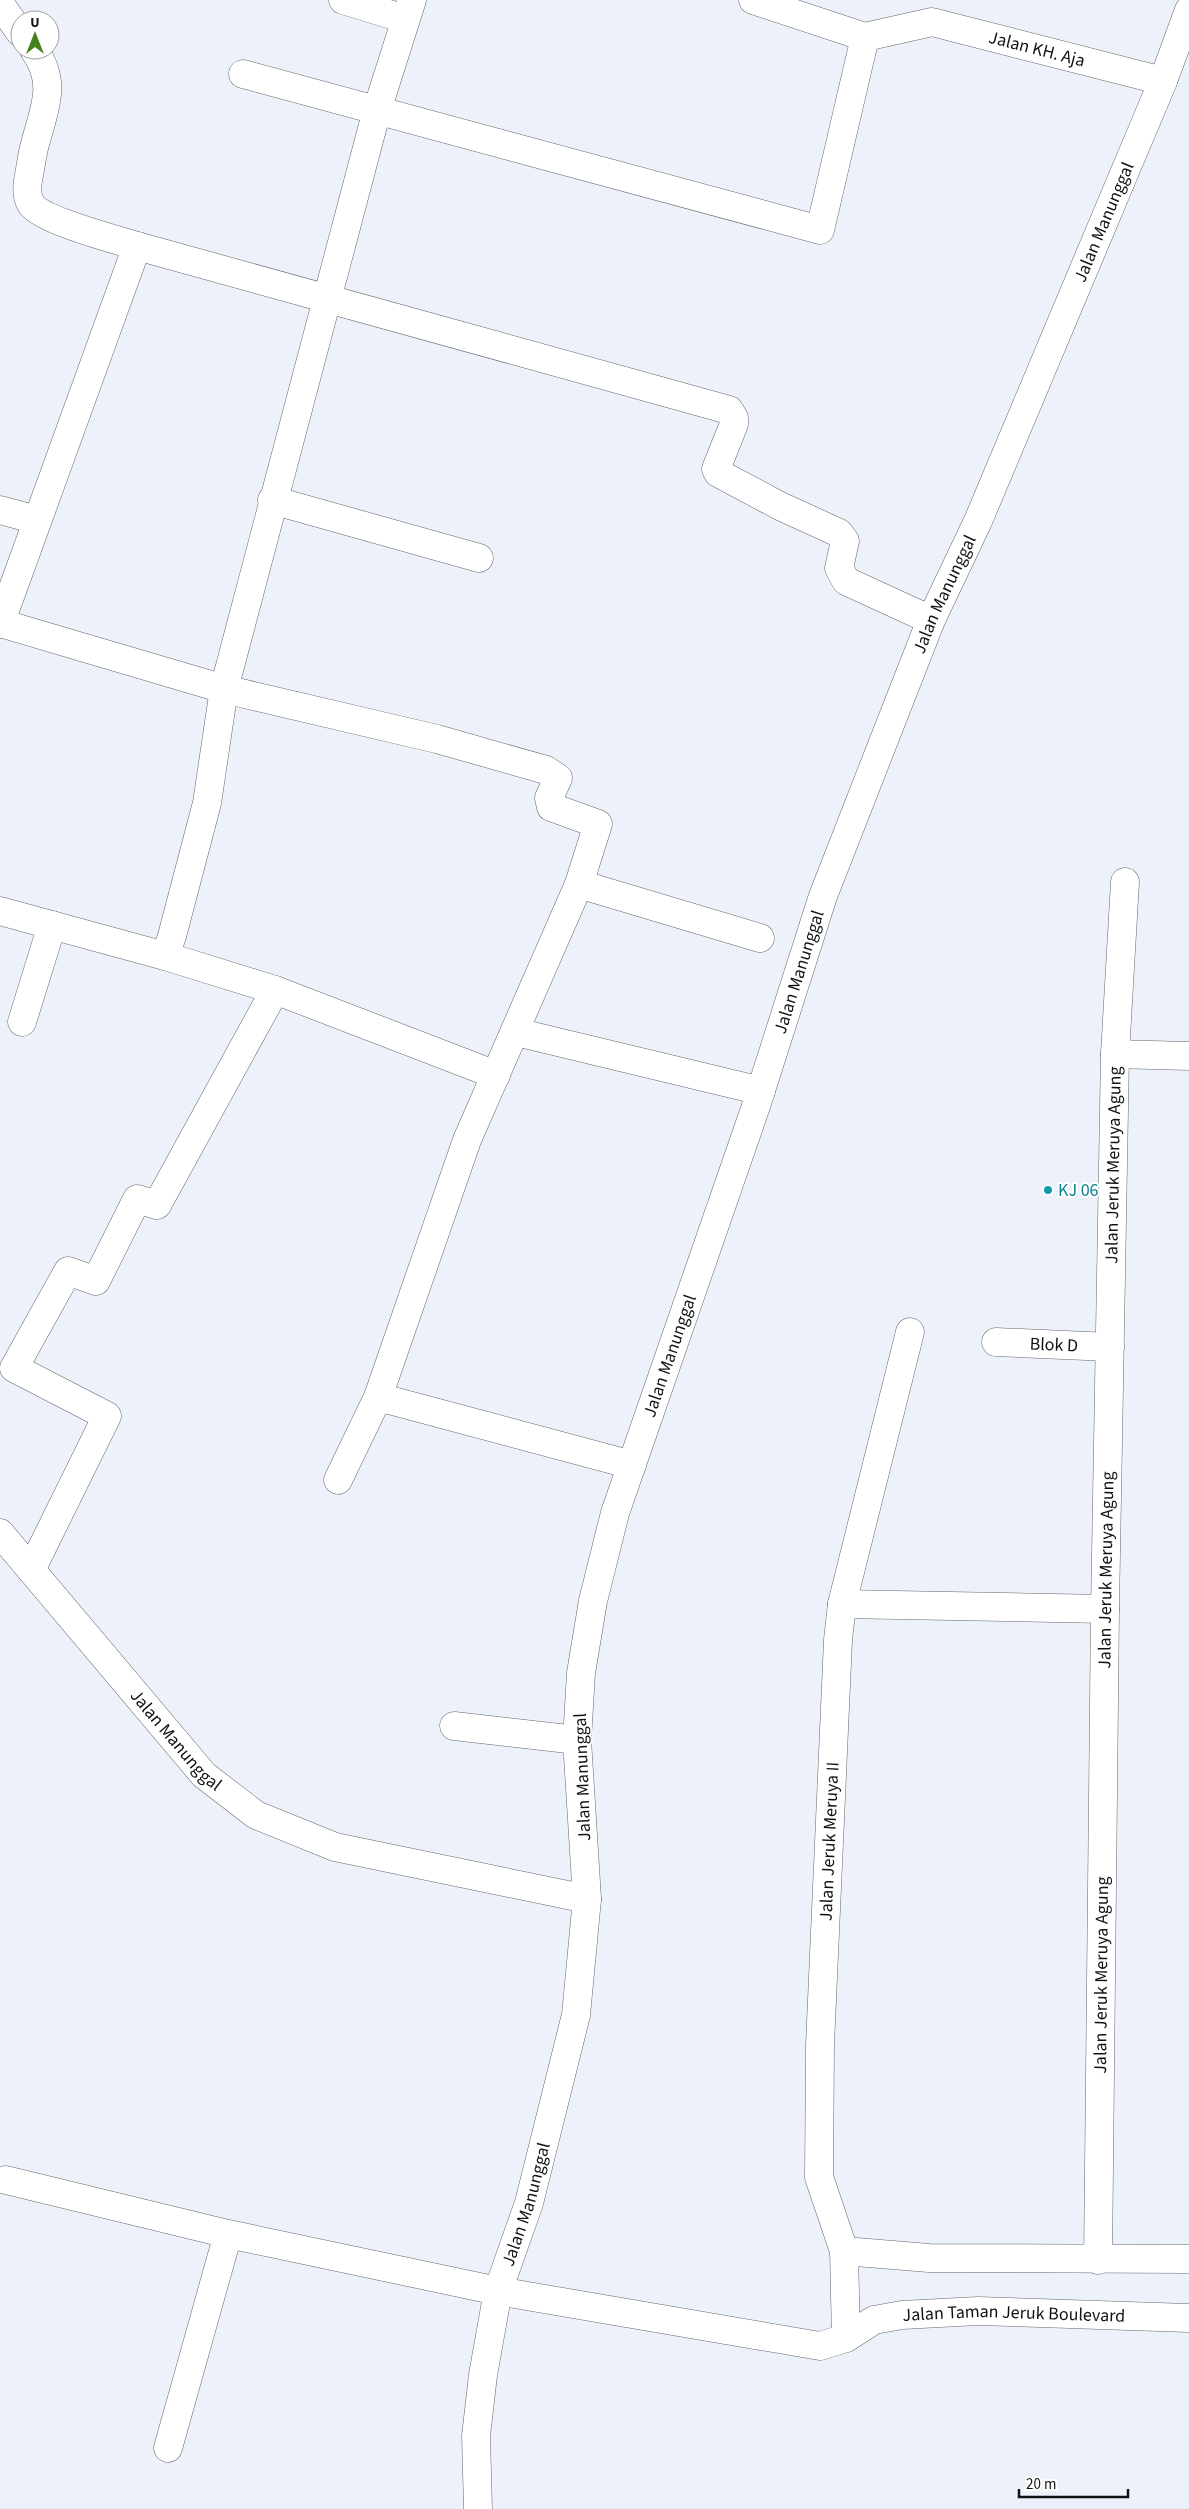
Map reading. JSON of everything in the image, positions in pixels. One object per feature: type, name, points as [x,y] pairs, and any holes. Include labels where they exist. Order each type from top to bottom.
[{"type":"street","points":[[165,956],[207,802],[224,689],[272,500],[328,299],[377,110],[409,10],[343,0]]},
{"type":"street","points":[[753,0],[865,37],[933,11]]},
{"type":"street","points":[[0,4],[10,18]]},
{"type":"street","name":"Jalan Manunggal","points":[[478,2509],[476,2436],[483,2375],[498,2291],[529,2203],[576,2015],[587,1899],[576,1740],[581,1673],[593,1601],[615,1513],[761,1091],[824,896],[931,620],[978,521],[1162,81],[1189,10]]},
{"type":"street","name":"Jalan KH. Aja","points":[[933,11],[1162,81]]},
{"type":"street","points":[[243,74],[820,230],[865,37]]},
{"type":"street","points":[[41,60],[44,64],[48,92],[45,112],[34,145],[27,188],[32,205],[49,217],[138,246],[729,410],[734,418],[734,424],[716,468],[718,473],[780,506],[838,533],[844,541],[839,568],[846,581],[931,620]]},
{"type":"street","points":[[138,246],[0,623],[224,689],[437,739],[546,770],[558,778],[549,798],[551,807],[598,824],[579,884],[516,1032],[467,1140],[378,1397],[338,1480]]},
{"type":"street","points":[[272,500],[479,558]]},
{"type":"street","points":[[0,510],[38,520]]},
{"type":"street","name":"Jalan Jeruk Meruya Agung","points":[[1098,2260],[1105,1609],[1115,1054],[1125,882]]},
{"type":"street","points":[[579,884],[760,938]]},
{"type":"street","points":[[0,911],[165,956],[275,990],[496,1075]]},
{"type":"street","points":[[22,1022],[52,925]]},
{"type":"street","points":[[31,1570],[107,1416],[14,1368],[68,1271],[96,1281],[137,1198],[157,1204],[275,990]]},
{"type":"street","points":[[516,1032],[761,1091]]},
{"type":"street","points":[[1115,1054],[1189,1056]]},
{"type":"street","name":"Jalan Jeruk Meruya II","points":[[846,2338],[844,2251],[819,2177],[820,2035],[838,1640],[842,1604],[910,1332]]},
{"type":"street","name":"Blok D","points":[[996,1342],[1110,1347]]},
{"type":"street","points":[[378,1397],[632,1465]]},
{"type":"street","name":"Jalan Manunggal","points":[[0,1533],[204,1775],[256,1815],[335,1847],[587,1899]]},
{"type":"street","points":[[842,1604],[1105,1609]]},
{"type":"street","points":[[454,1726],[576,1740]]},
{"type":"street","name":"Jalan Taman Jeruk Boulevard","points":[[6,2180],[228,2234],[498,2291],[820,2346],[846,2338],[874,2320],[902,2315],[978,2311],[1189,2318]]},
{"type":"street","points":[[168,2448],[228,2234]]},
{"type":"street","points":[[844,2251],[930,2258],[1189,2259]]},
{"type":"place","name":"KJ 06","points":[[1048,1190]]}]
